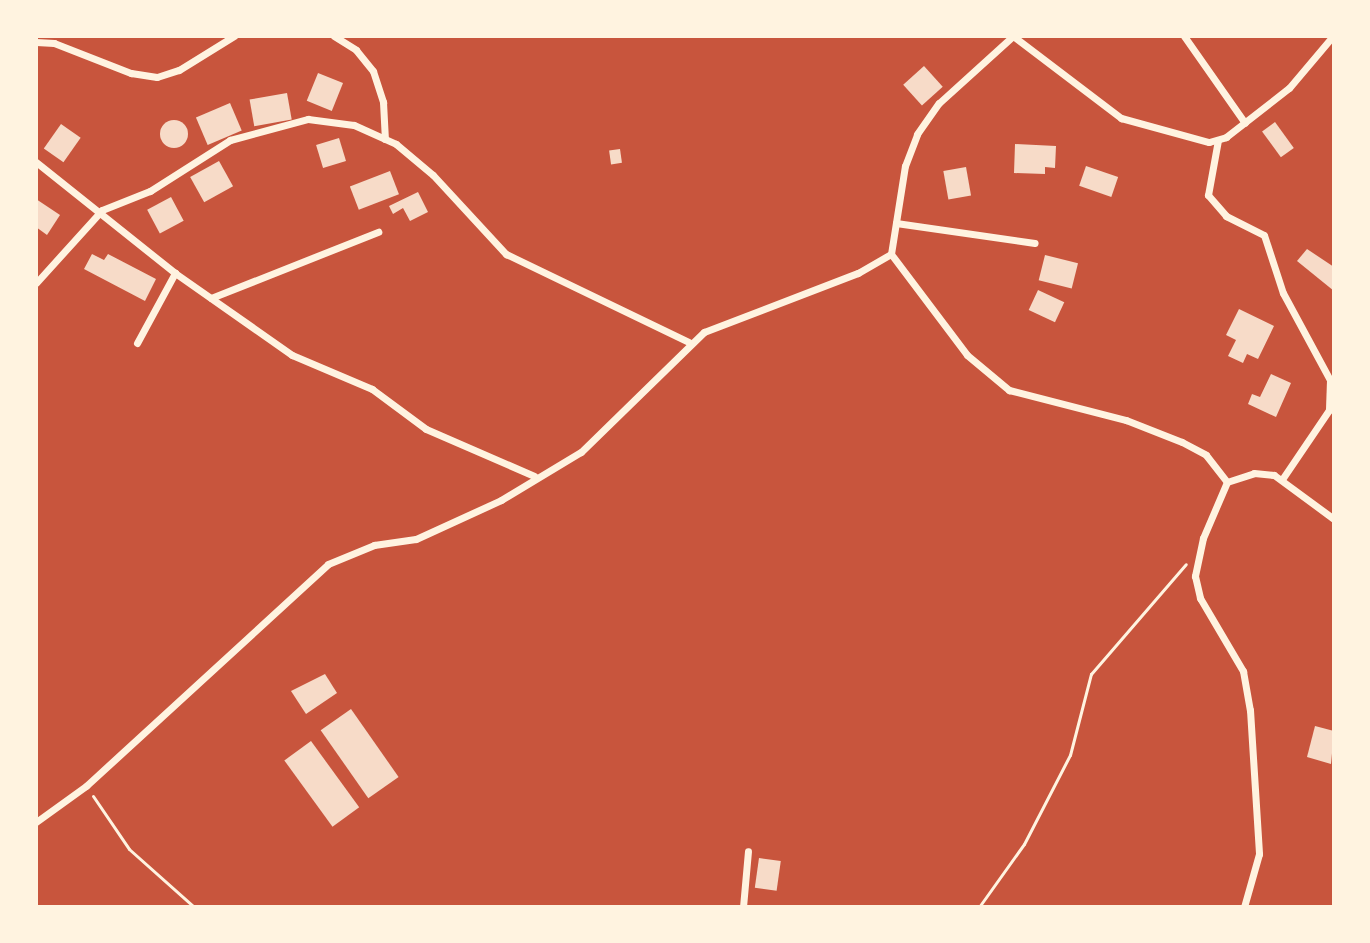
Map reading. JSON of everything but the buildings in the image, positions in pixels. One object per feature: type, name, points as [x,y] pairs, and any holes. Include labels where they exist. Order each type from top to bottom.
[{"type":"street","points":[[36,42],[54,43],[131,73],[157,77],[179,70],[234,36]]},
{"type":"street","points":[[334,36],[356,50],[373,71],[383,102],[385,139]]},
{"type":"street","points":[[1227,482],[1206,455],[1182,442],[1126,420],[1009,390],[967,355],[891,254],[909,150],[926,119],[1013,36],[1110,112],[1161,132],[1218,140],[1289,88],[1333,36]]},
{"type":"street","points":[[1184,36],[1245,123]]},
{"type":"street","points":[[36,283],[102,210],[150,191],[230,140],[308,119],[354,125],[385,139],[433,175],[506,254],[689,342]]},
{"type":"street","points":[[1218,140],[1208,195],[1226,216],[1264,235],[1283,293],[1326,366],[1329,410],[1334,421]]},
{"type":"street","points":[[36,162],[102,210],[175,273],[292,355],[372,389],[426,429],[534,476]]},
{"type":"street","points":[[896,223],[1035,243]]},
{"type":"street","points":[[211,298],[378,232]]},
{"type":"street","points":[[36,822],[86,786],[328,564],[374,545],[416,539],[501,500],[534,476],[581,452],[689,342],[891,254]]},
{"type":"street","points":[[137,343],[175,273]]},
{"type":"street","points":[[1283,478],[1329,410]]},
{"type":"street","points":[[1244,907],[1259,854],[1250,710],[1237,655],[1200,598],[1198,555],[1227,482],[1254,473],[1283,478],[1334,519]]},
{"type":"street","points":[[743,907],[748,851]]},
{"type":"path","points":[[979,907],[1024,844],[1070,755],[1091,674],[1135,627],[1169,578],[1198,555]]},
{"type":"path","points":[[86,786],[129,849],[194,907]]}]
